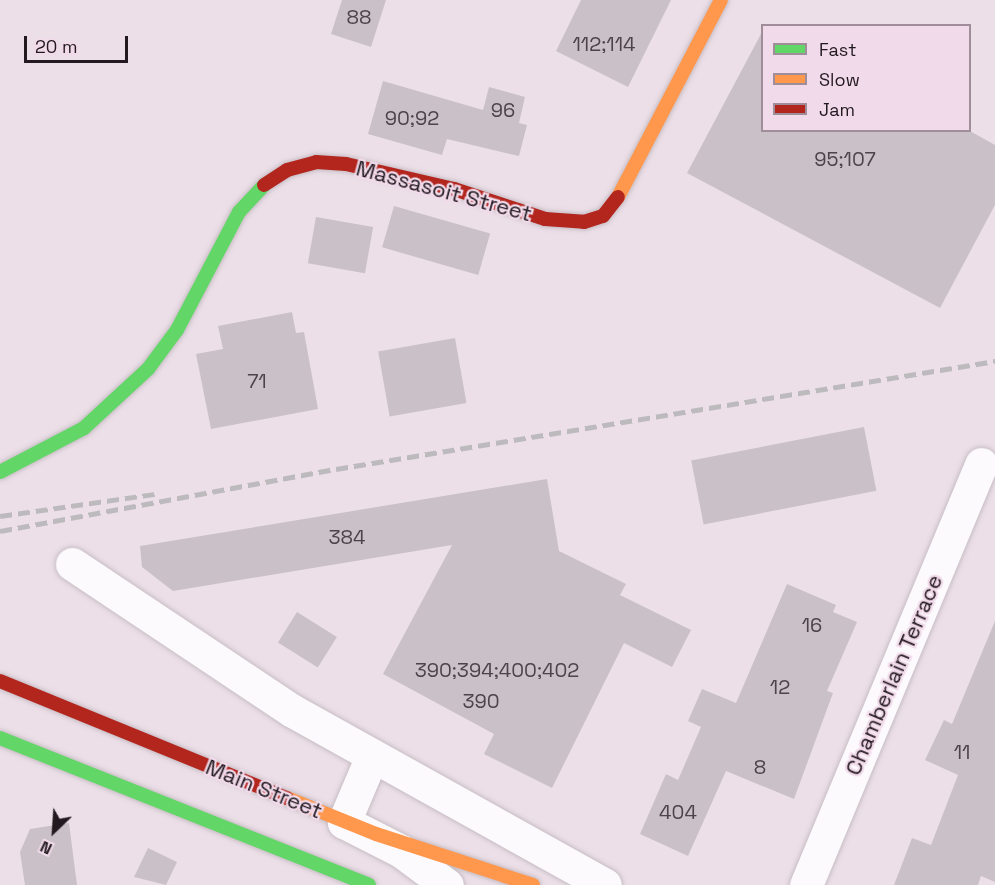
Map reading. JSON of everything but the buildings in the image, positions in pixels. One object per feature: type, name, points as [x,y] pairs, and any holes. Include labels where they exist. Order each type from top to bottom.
[{"type":"main road","name":"Massasoit Street","points":[[0,472],[84,428],[143,375],[177,330],[240,212],[262,186],[287,170],[316,162],[346,164],[453,189],[545,219],[584,222],[603,216],[622,192],[721,0]]},
{"type":"main road","name":"Main Street","points":[[0,681],[337,837],[533,885]]},
{"type":"main road","points":[[0,738],[369,885]]},
{"type":"main road","points":[[314,882],[337,837]]},
{"type":"street","name":"Chamberlain Terrace","points":[[806,885],[981,464]]},
{"type":"street","points":[[72,564],[256,689],[605,885]]},
{"type":"street","points":[[372,756],[337,837],[401,850],[447,885]]},
{"type":"railway","points":[[0,531],[336,469],[995,361]]},
{"type":"railway","points":[[0,516],[155,494]]},
{"type":"traffic: fast","points":[[0,472],[84,428],[148,369],[177,330],[239,212],[264,185]]},
{"type":"traffic: fast","points":[[0,738],[369,885]]},
{"type":"traffic: slow","points":[[618,197],[721,0]]},
{"type":"traffic: slow","points":[[287,798],[376,834],[533,885]]},
{"type":"traffic: jam","points":[[264,185],[287,170],[316,162],[346,164],[454,189],[545,219],[584,222],[603,216],[618,197]]},
{"type":"traffic: jam","points":[[0,681],[287,798]]}]
